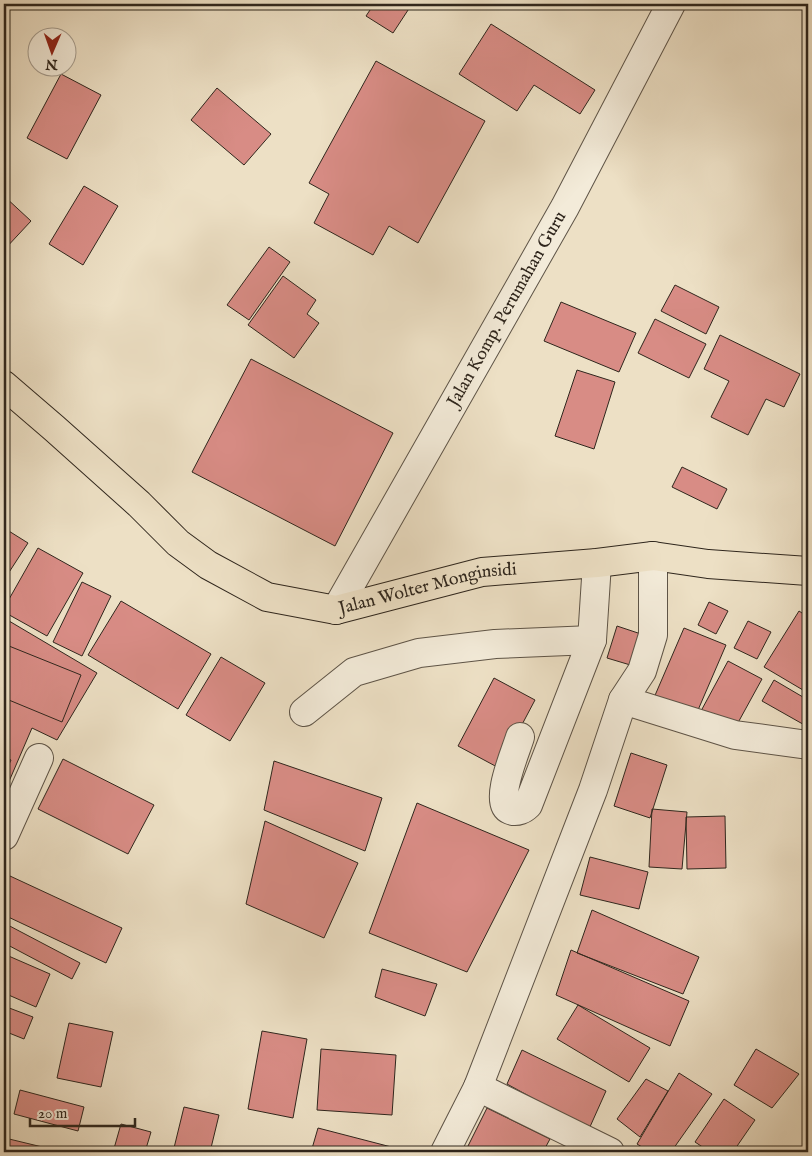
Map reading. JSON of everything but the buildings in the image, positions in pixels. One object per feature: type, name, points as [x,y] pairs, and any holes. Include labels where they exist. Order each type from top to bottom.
[{"type":"main road","name":"Jalan Wolter Monginsidi","points":[[4,386],[139,504],[178,543],[208,565],[267,597],[336,610],[482,572],[597,563],[653,556],[708,564],[808,571]]},
{"type":"street","name":"Jalan Komp. Perumahan Guru","points":[[336,610],[565,206],[671,4]]},
{"type":"street","points":[[444,1152],[478,1087],[593,790],[623,700],[642,671],[653,635],[653,556]]},
{"type":"street","points":[[520,737],[503,792],[504,804],[509,810],[513,811],[524,809],[528,805],[592,640],[597,563]]},
{"type":"street","points":[[304,712],[354,672],[419,653],[495,644],[592,640]]},
{"type":"street","points":[[623,700],[735,735],[808,745]]},
{"type":"street","points":[[4,836],[39,758]]},
{"type":"street","points":[[478,1087],[610,1152]]}]
